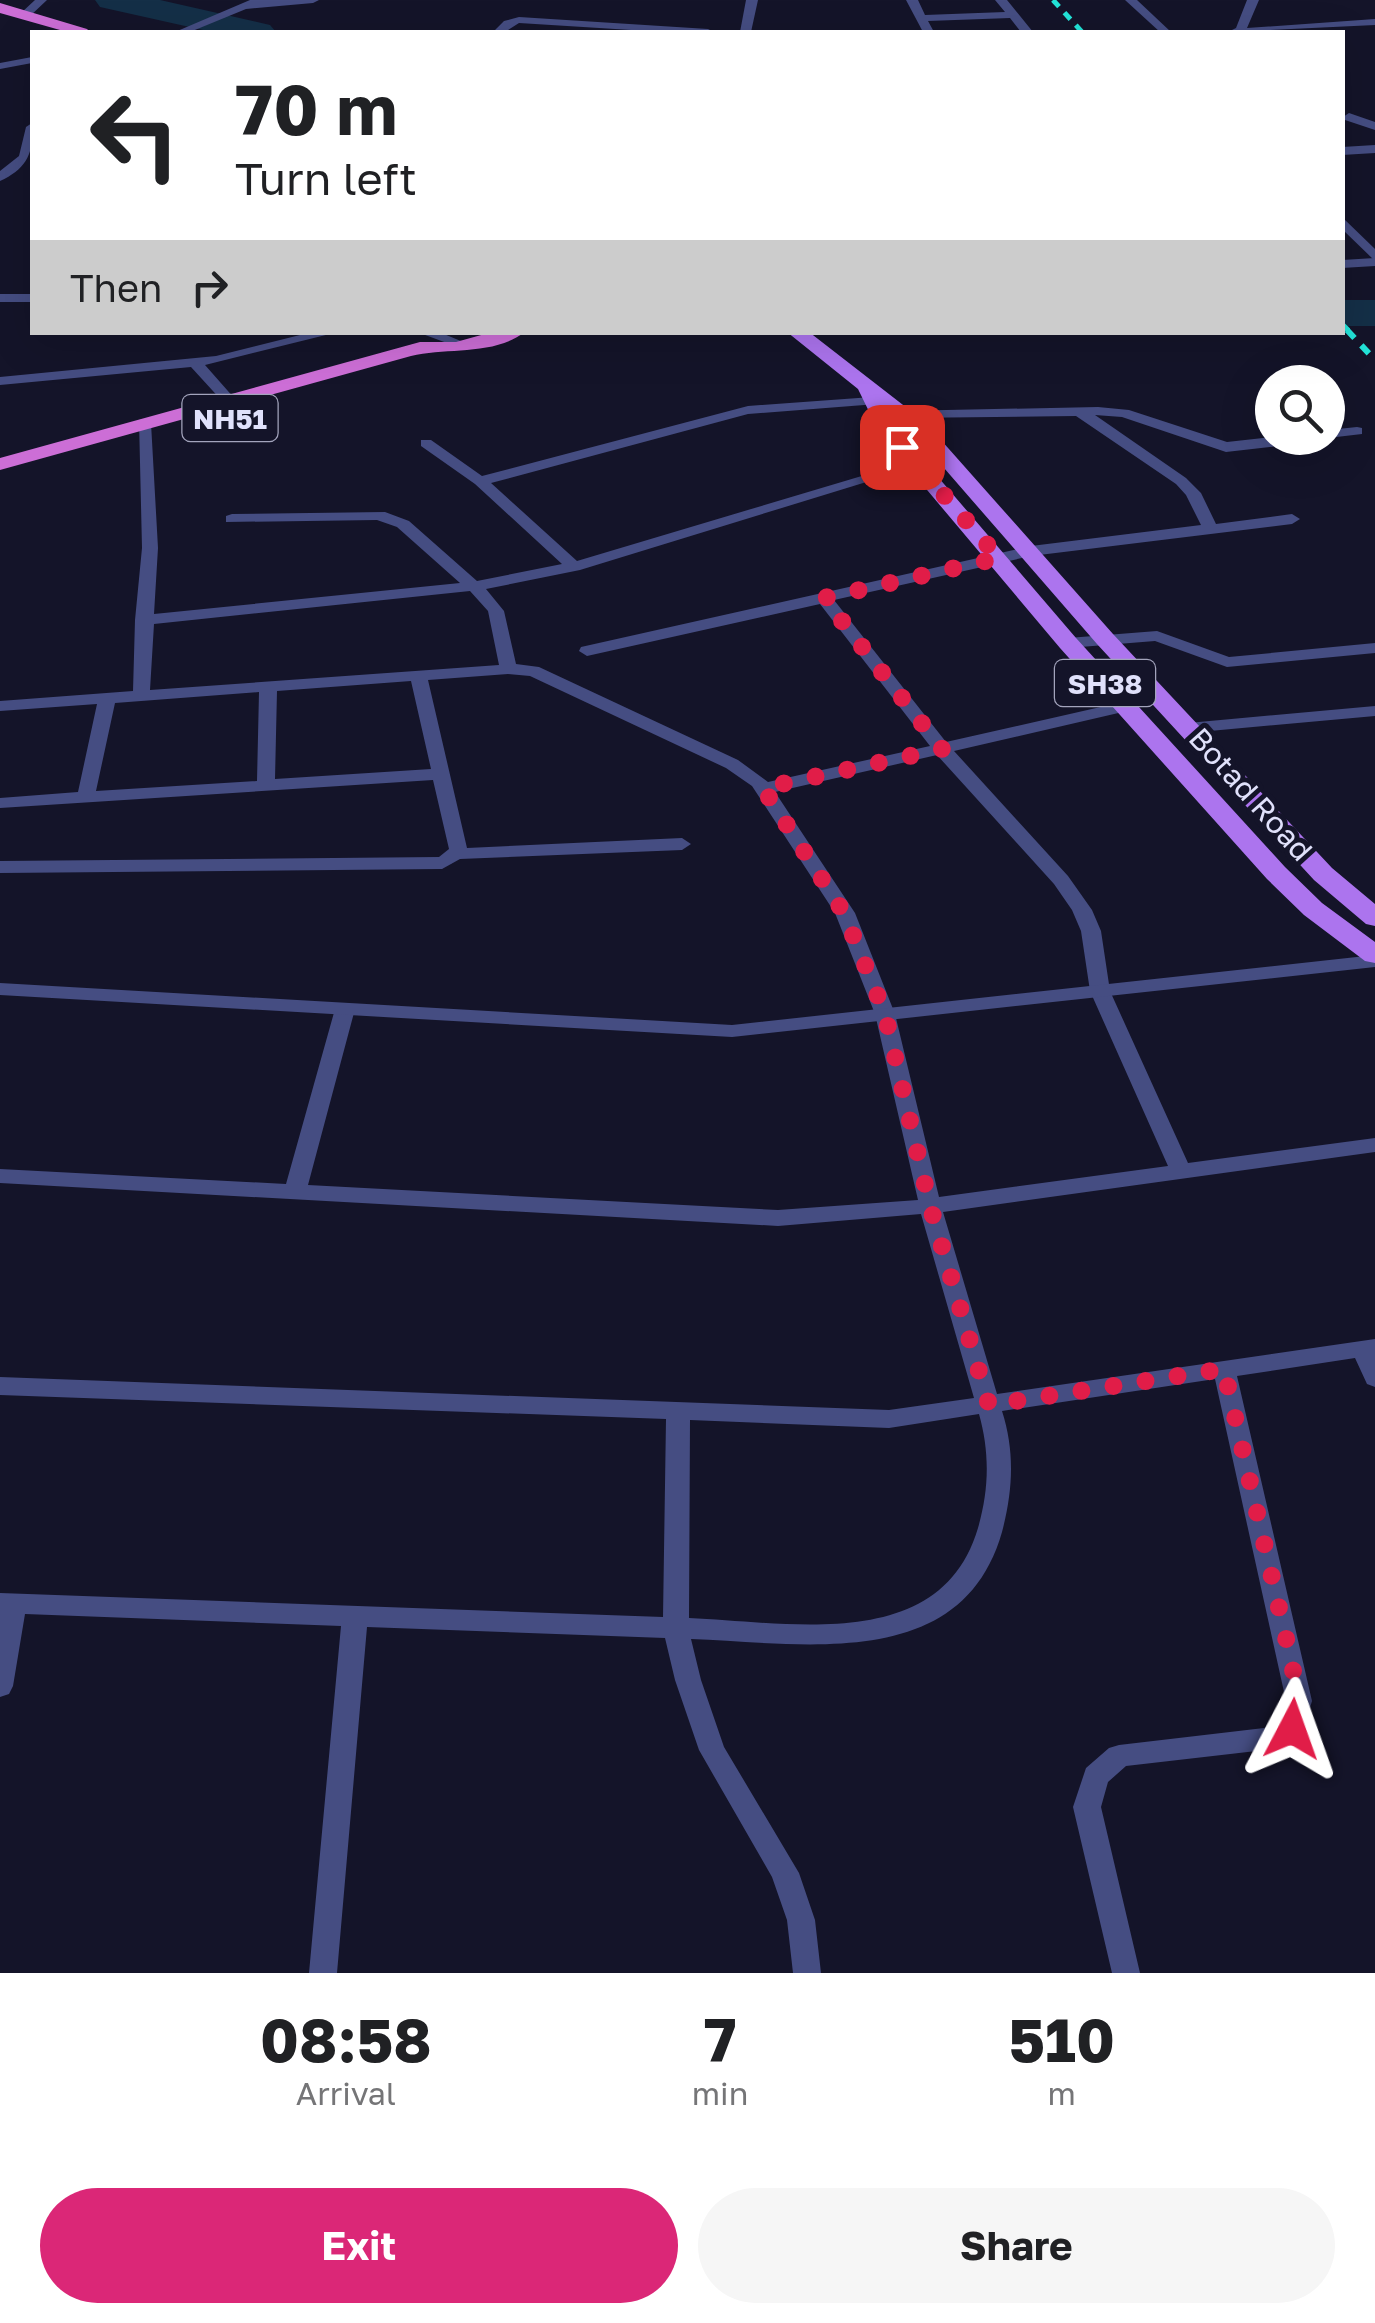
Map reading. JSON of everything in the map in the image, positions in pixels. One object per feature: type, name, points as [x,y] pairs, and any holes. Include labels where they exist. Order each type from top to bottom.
[{"type":"highway","points":[[0,8],[75,30]]},
{"type":"highway","name":"NH51","points":[[0,464],[437,362],[461,347],[505,335]]},
{"type":"highway","name":"NH51","points":[[0,482],[228,399],[427,346],[461,347]]},
{"type":"main road","name":"Botad Road","points":[[799,335],[868,394],[918,426],[1105,639],[1322,874],[1375,918]]},
{"type":"main road","name":"Botad Road","points":[[868,394],[887,430],[1068,642],[1276,873],[1313,909],[1375,958]]},
{"type":"street","points":[[25,15],[41,0]]},
{"type":"street","points":[[186,30],[260,0]]},
{"type":"street","points":[[243,8],[313,0]]},
{"type":"street","points":[[745,30],[752,0]]},
{"type":"street","points":[[912,0],[927,30]]},
{"type":"street","points":[[1001,0],[1025,30]]},
{"type":"street","points":[[1132,0],[1164,30]]},
{"type":"street","points":[[1241,30],[1253,0]]},
{"type":"street","points":[[921,18],[1012,15]]},
{"type":"street","points":[[502,30],[520,20],[677,30]]},
{"type":"street","points":[[1278,30],[1375,22]]},
{"type":"street","points":[[2,64],[30,60]]},
{"type":"street","points":[[1345,113],[1375,126]]},
{"type":"street","points":[[1368,150],[1375,165]]},
{"type":"street","points":[[0,177],[30,156]]},
{"type":"street","points":[[1345,224],[1375,259]]},
{"type":"street","points":[[1345,264],[1375,259]]},
{"type":"street","points":[[0,298],[30,298]]},
{"type":"street","points":[[0,381],[195,363],[256,353],[320,335]]},
{"type":"street","points":[[431,335],[461,347]]},
{"type":"street","points":[[195,363],[228,399]]},
{"type":"street","points":[[480,481],[748,410],[868,394]]},
{"type":"street","points":[[1080,412],[1181,481],[1193,493],[1210,528]]},
{"type":"street","points":[[903,414],[1124,414],[1226,446],[1255,443]]},
{"type":"street","points":[[1345,432],[1357,431]]},
{"type":"street","points":[[141,696],[150,548],[144,432]]},
{"type":"street","points":[[426,442],[480,481],[574,567]]},
{"type":"street","points":[[143,620],[475,586],[574,567],[917,464]]},
{"type":"street","points":[[232,519],[379,514],[403,524],[475,586],[496,611],[508,669]]},
{"type":"street","points":[[587,651],[1031,551],[1292,519]]},
{"type":"street","points":[[824,598],[942,749],[1061,880],[1082,910],[1091,931],[1100,991],[1180,1172]]},
{"type":"street","points":[[1068,642],[1157,636],[1228,662],[1375,648]]},
{"type":"street","points":[[0,706],[508,669],[533,671],[552,678],[732,764],[763,788],[844,913],[885,1014],[930,1206],[1000,1444],[998,1500],[986,1546],[959,1590],[917,1619],[879,1630],[842,1634],[7,1603],[0,1686]]},
{"type":"street","points":[[418,676],[456,854]]},
{"type":"street","points":[[266,786],[268,687]]},
{"type":"street","points":[[86,797],[107,699]]},
{"type":"street","points":[[763,788],[1127,706]]},
{"type":"street","points":[[1188,728],[1375,710]]},
{"type":"street","points":[[0,803],[440,774]]},
{"type":"street","points":[[0,867],[442,863],[456,854],[682,844]]},
{"type":"street","points":[[0,989],[732,1031],[1375,958]]},
{"type":"street","points":[[294,1192],[345,1008]]},
{"type":"street","points":[[0,1176],[778,1218],[930,1206],[1375,1146]]},
{"type":"street","points":[[0,1386],[889,1418],[1369,1348],[1375,1378]]},
{"type":"street","points":[[1126,1973],[1087,1807],[1096,1776],[1119,1756],[1265,1739],[1292,1729],[1298,1701],[1224,1369]]},
{"type":"street","points":[[678,1411],[676,1628],[688,1680],[712,1750],[785,1873],[801,1920],[807,1973]]},
{"type":"street","points":[[323,1973],[355,1616]]},
{"type":"waterway","points":[[112,0],[249,30]]},
{"type":"waterway","points":[[1345,313],[1375,313]]},
{"type":"railway","points":[[1053,0],[1080,30]]},
{"type":"railway","points":[[1345,327],[1350,332]]},
{"type":"railway","points":[[1347,330],[1375,360]]},
{"type":"route","points":[[902,447],[999,558],[824,598],[942,749],[763,788],[844,913],[885,1014],[930,1206],[989,1405],[1224,1369],[1292,1664],[1298,1701],[1292,1729]]}]
